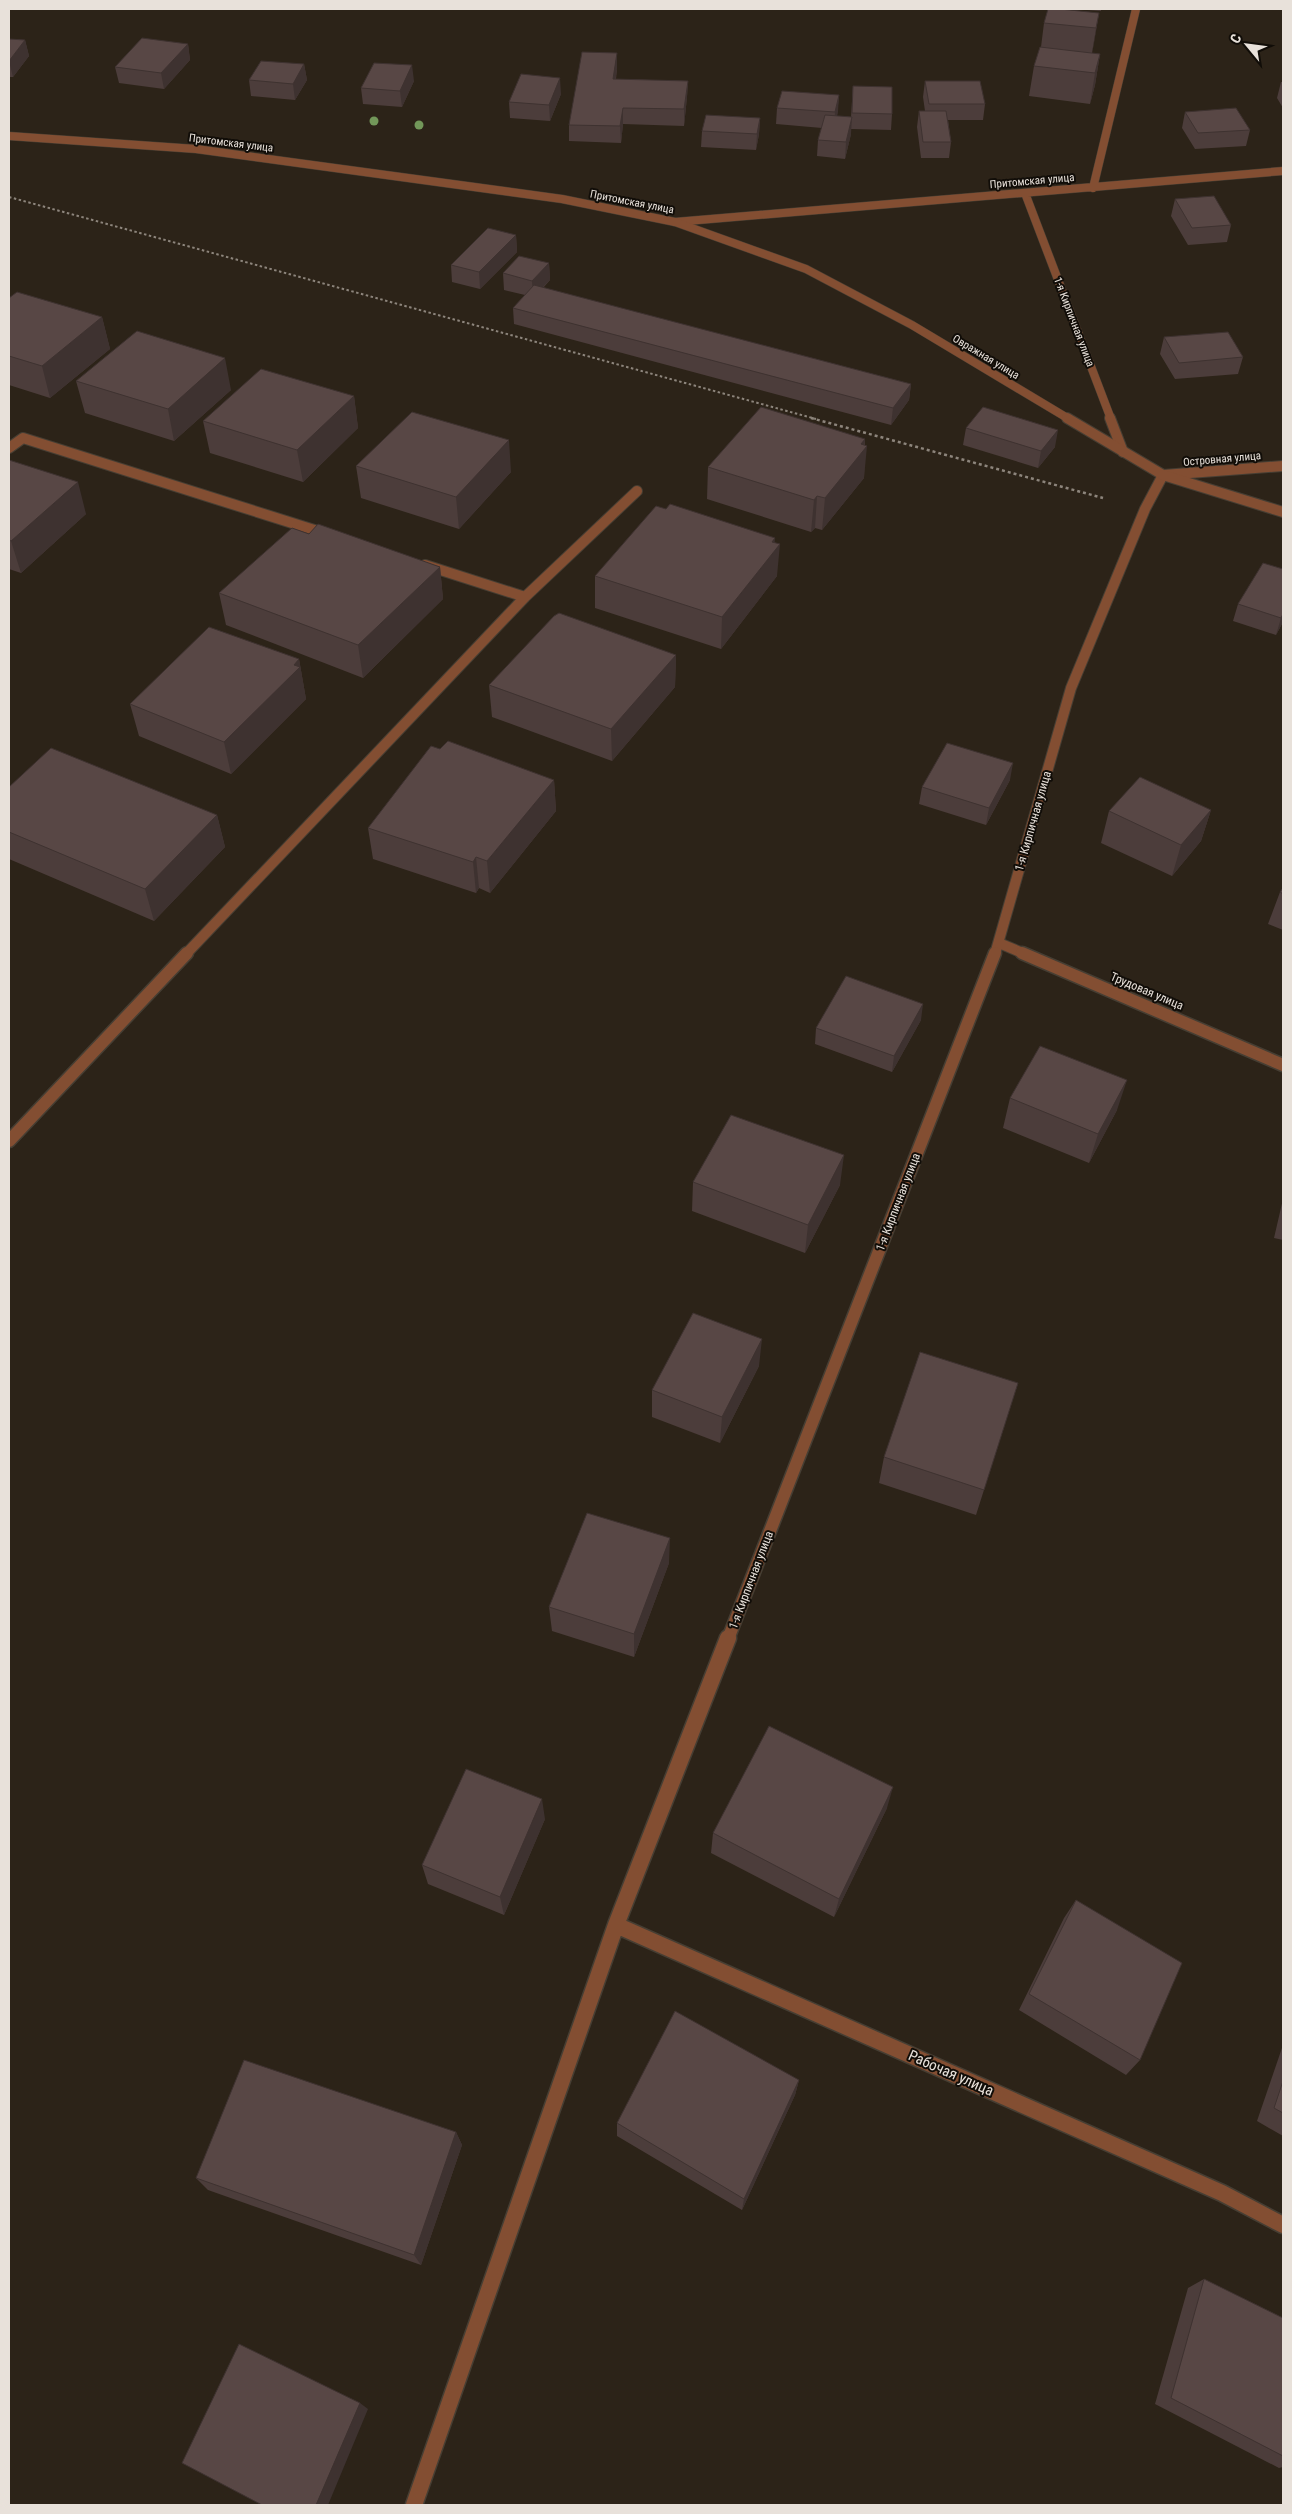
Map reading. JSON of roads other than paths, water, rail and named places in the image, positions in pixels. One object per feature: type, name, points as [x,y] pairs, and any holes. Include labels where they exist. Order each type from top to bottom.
[{"type":"street","points":[[1093,188],[1136,9]]},
{"type":"street","name":"Притомская улица","points":[[9,136],[196,149],[562,199],[675,222],[1283,171]]},
{"type":"street","name":"1-я Кирпичная улица","points":[[1024,193],[1123,452]]},
{"type":"street","name":"Овражная улица","points":[[675,222],[806,269],[912,325],[1163,475],[1283,512]]},
{"type":"street","points":[[9,433],[336,537]]},
{"type":"street","points":[[9,448],[23,438]]},
{"type":"street","name":"Островная улица","points":[[1163,475],[1283,466]]},
{"type":"street","name":"1-я Кирпичная улица","points":[[414,2505],[616,1925],[999,943],[1071,688],[1145,509],[1163,475]]},
{"type":"street","points":[[9,1141],[525,597],[637,491]]},
{"type":"street","points":[[412,561],[525,597]]},
{"type":"street","name":"Трудовая улица","points":[[999,943],[1283,1065]]},
{"type":"street","name":"Рабочая улица","points":[[616,1925],[1222,2193],[1283,2225]]}]
